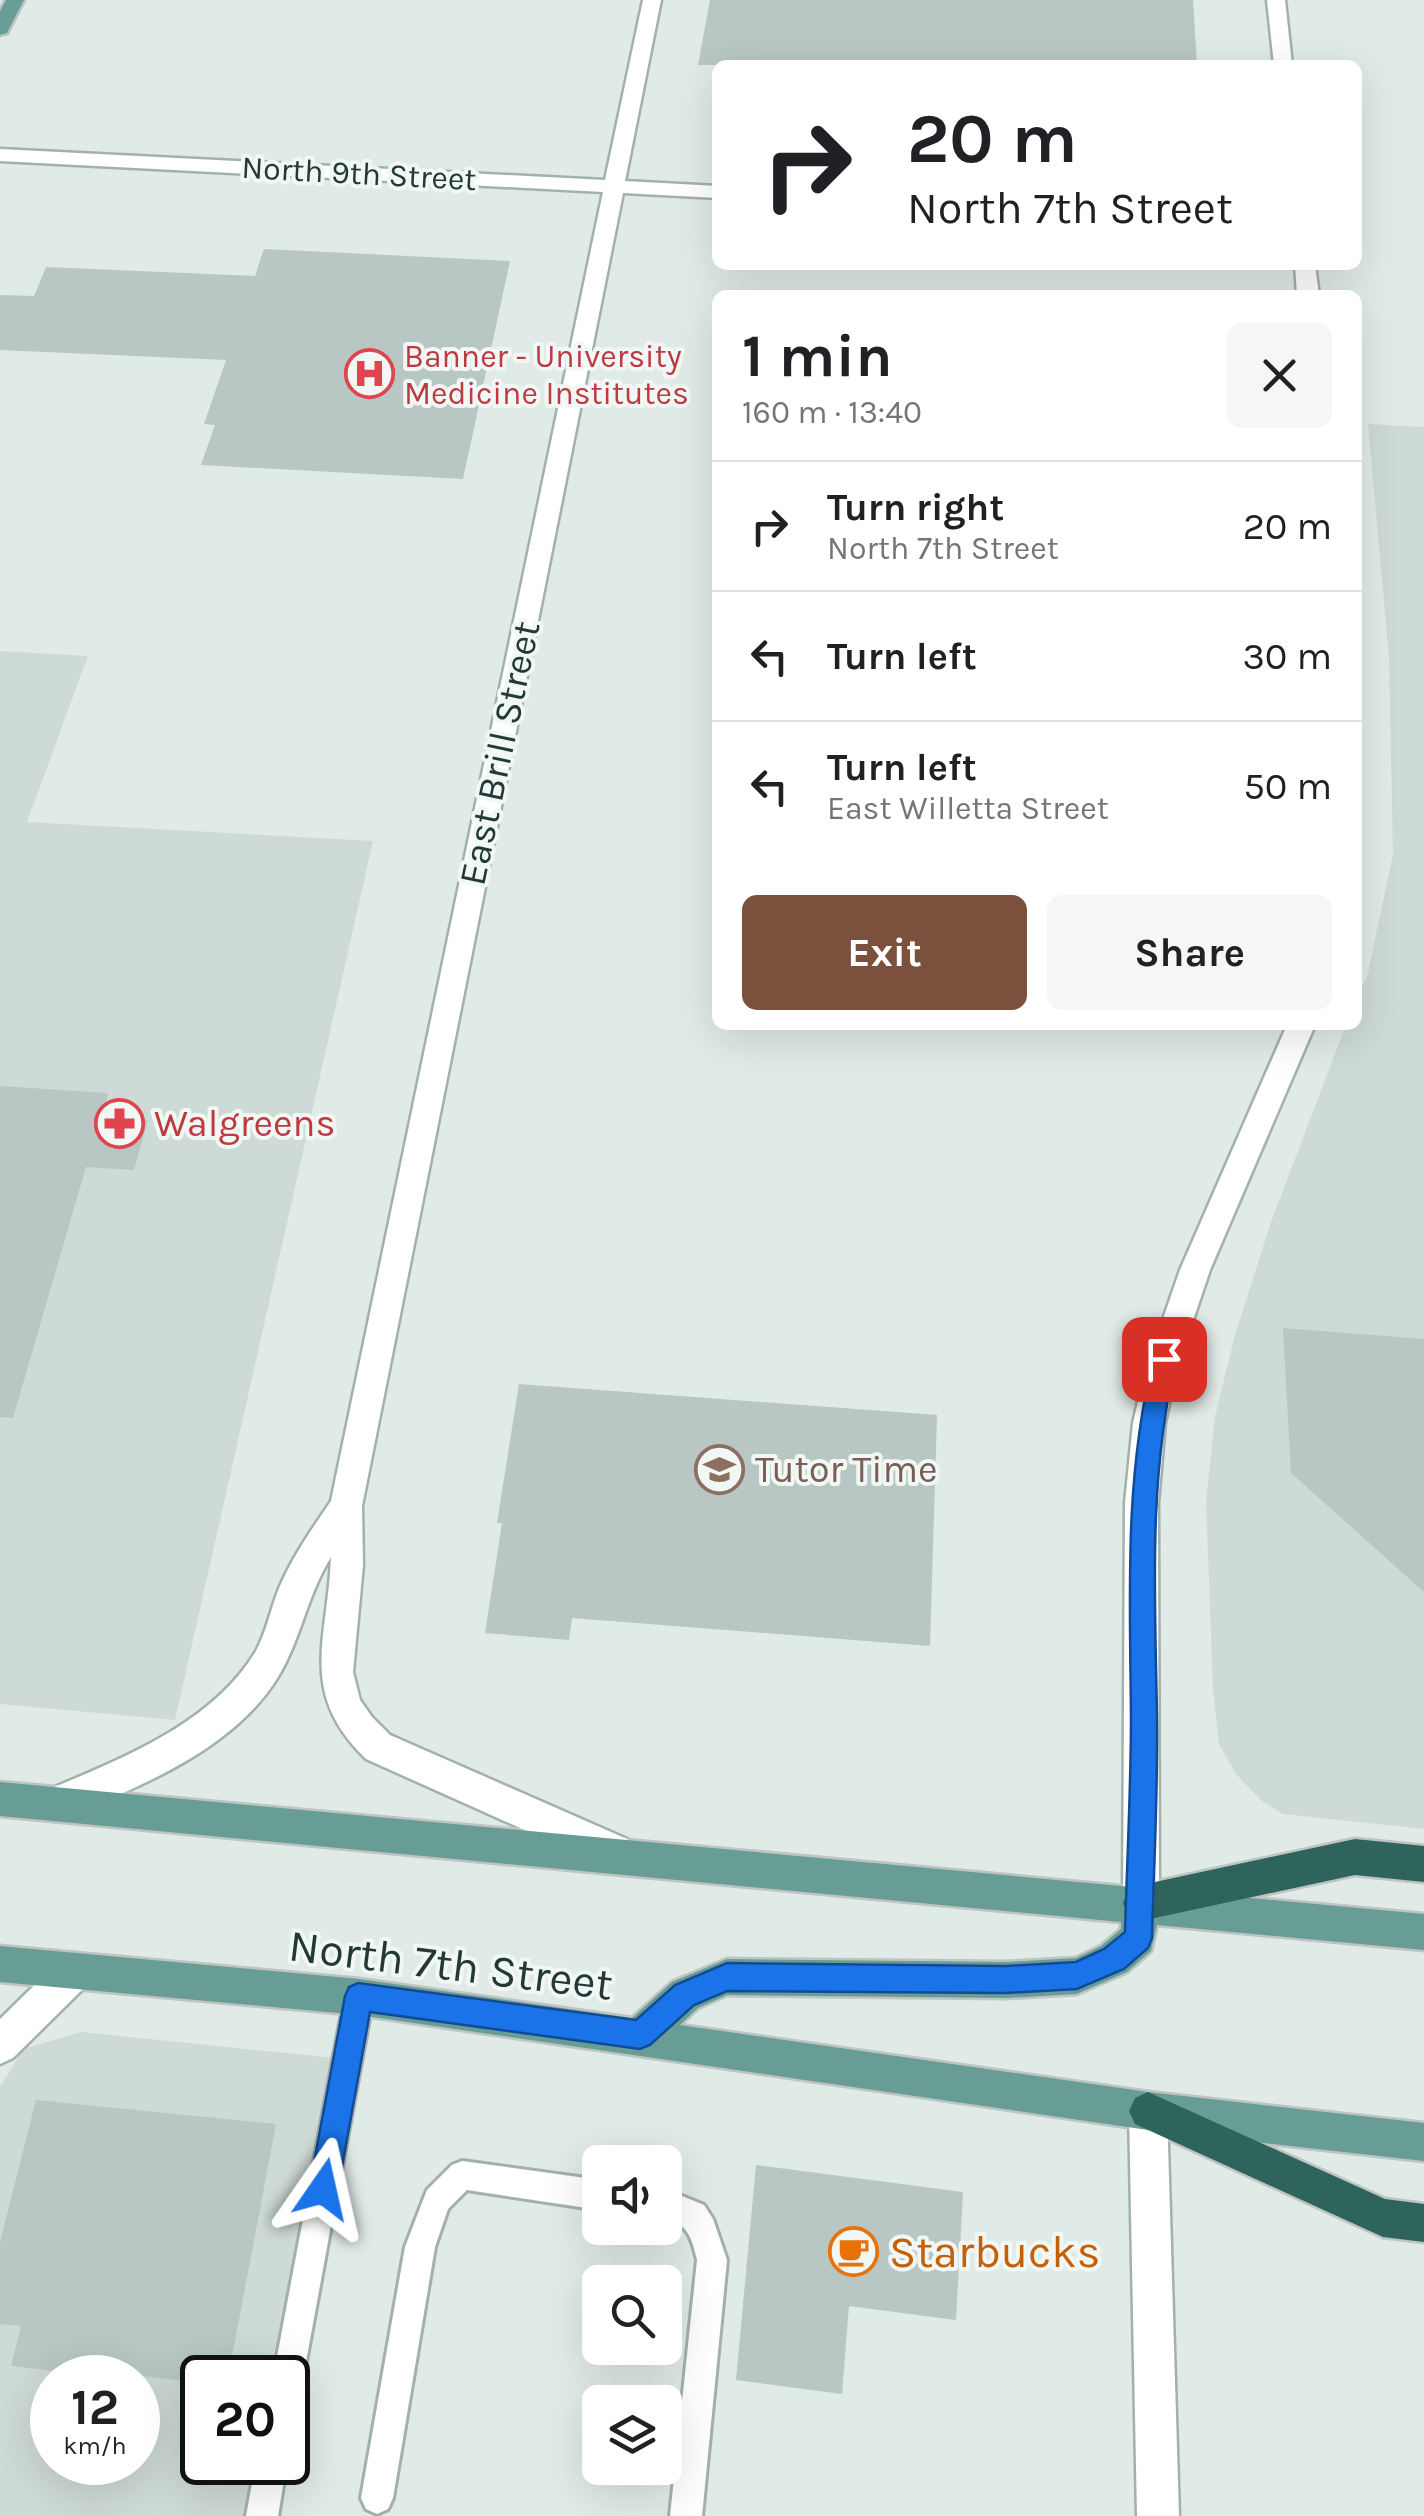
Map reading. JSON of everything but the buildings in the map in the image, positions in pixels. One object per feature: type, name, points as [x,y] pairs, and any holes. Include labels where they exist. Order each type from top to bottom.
[{"type":"highway","points":[[1141,1903],[1355,1856],[1424,1864]]},
{"type":"highway","points":[[1148,2111],[1383,2218],[1424,2223]]},
{"type":"main road","points":[[0,29],[15,0]]},
{"type":"main road","points":[[0,1799],[1424,1932]]},
{"type":"main road","points":[[640,2035],[684,1994],[727,1977],[1006,1980],[1077,1976],[1114,1959],[1138,1938],[1141,1903]]},
{"type":"main road","name":"North 7th Street","points":[[0,1964],[358,1996],[1148,2111],[1424,2142]]},
{"type":"street","name":"East Brill Street","points":[[625,1856],[378,1748],[356,1730],[340,1697],[335,1665],[346,1581],[346,1506],[652,0]]},
{"type":"street","points":[[1276,0],[1282,60]]},
{"type":"street","name":"North 9th Street","points":[[0,155],[712,192]]},
{"type":"street","points":[[1141,1903],[1142,1498],[1149,1424],[1164,1359],[1194,1269],[1273,1102],[1299,1030]]},
{"type":"street","name":"East Brill Street","points":[[55,1804],[156,1760],[229,1708],[260,1675],[277,1646],[300,1579],[346,1506]]},
{"type":"street","points":[[0,2045],[76,1970]]},
{"type":"street","points":[[1148,2111],[1158,2516]]},
{"type":"lane","points":[[292,2355],[358,1996]]},
{"type":"lane","points":[[377,2498],[420,2247],[437,2200],[462,2176],[582,2192]]},
{"type":"lane","points":[[682,2206],[704,2224],[712,2260],[686,2516]]},
{"type":"lane","points":[[262,2516],[268,2485]]},
{"type":"shaded area","points":[[1368,424],[1424,427],[1424,1829],[1283,1814],[1262,1801],[1236,1774],[1219,1744],[1213,1689],[1206,1501],[1215,1417],[1235,1335],[1271,1222],[1344,1030],[1362,1030],[1362,987],[1393,854],[1389,657]]},
{"type":"shaded area","points":[[0,651],[88,656],[27,822],[373,841],[175,1720],[0,1704]]},
{"type":"shaded area","points":[[81,2032],[355,2060],[304,2355],[180,2355],[180,2485],[281,2485],[276,2516],[0,2516],[0,2087],[23,2049]]},
{"type":"place","name":"Banner - University Medicine Institutes","points":[[369,374]]},
{"type":"place","name":"Walgreens","points":[[119,1123]]},
{"type":"place","name":"Tutor Time","points":[[720,1469]]},
{"type":"place","name":"Starbucks","points":[[854,2251]]},
{"type":"route","points":[[323,2189],[358,1996],[640,2035],[684,1994],[727,1977],[1006,1980],[1077,1976],[1114,1959],[1138,1938],[1142,1924],[1144,1744],[1142,1498],[1149,1424],[1164,1359]]}]
